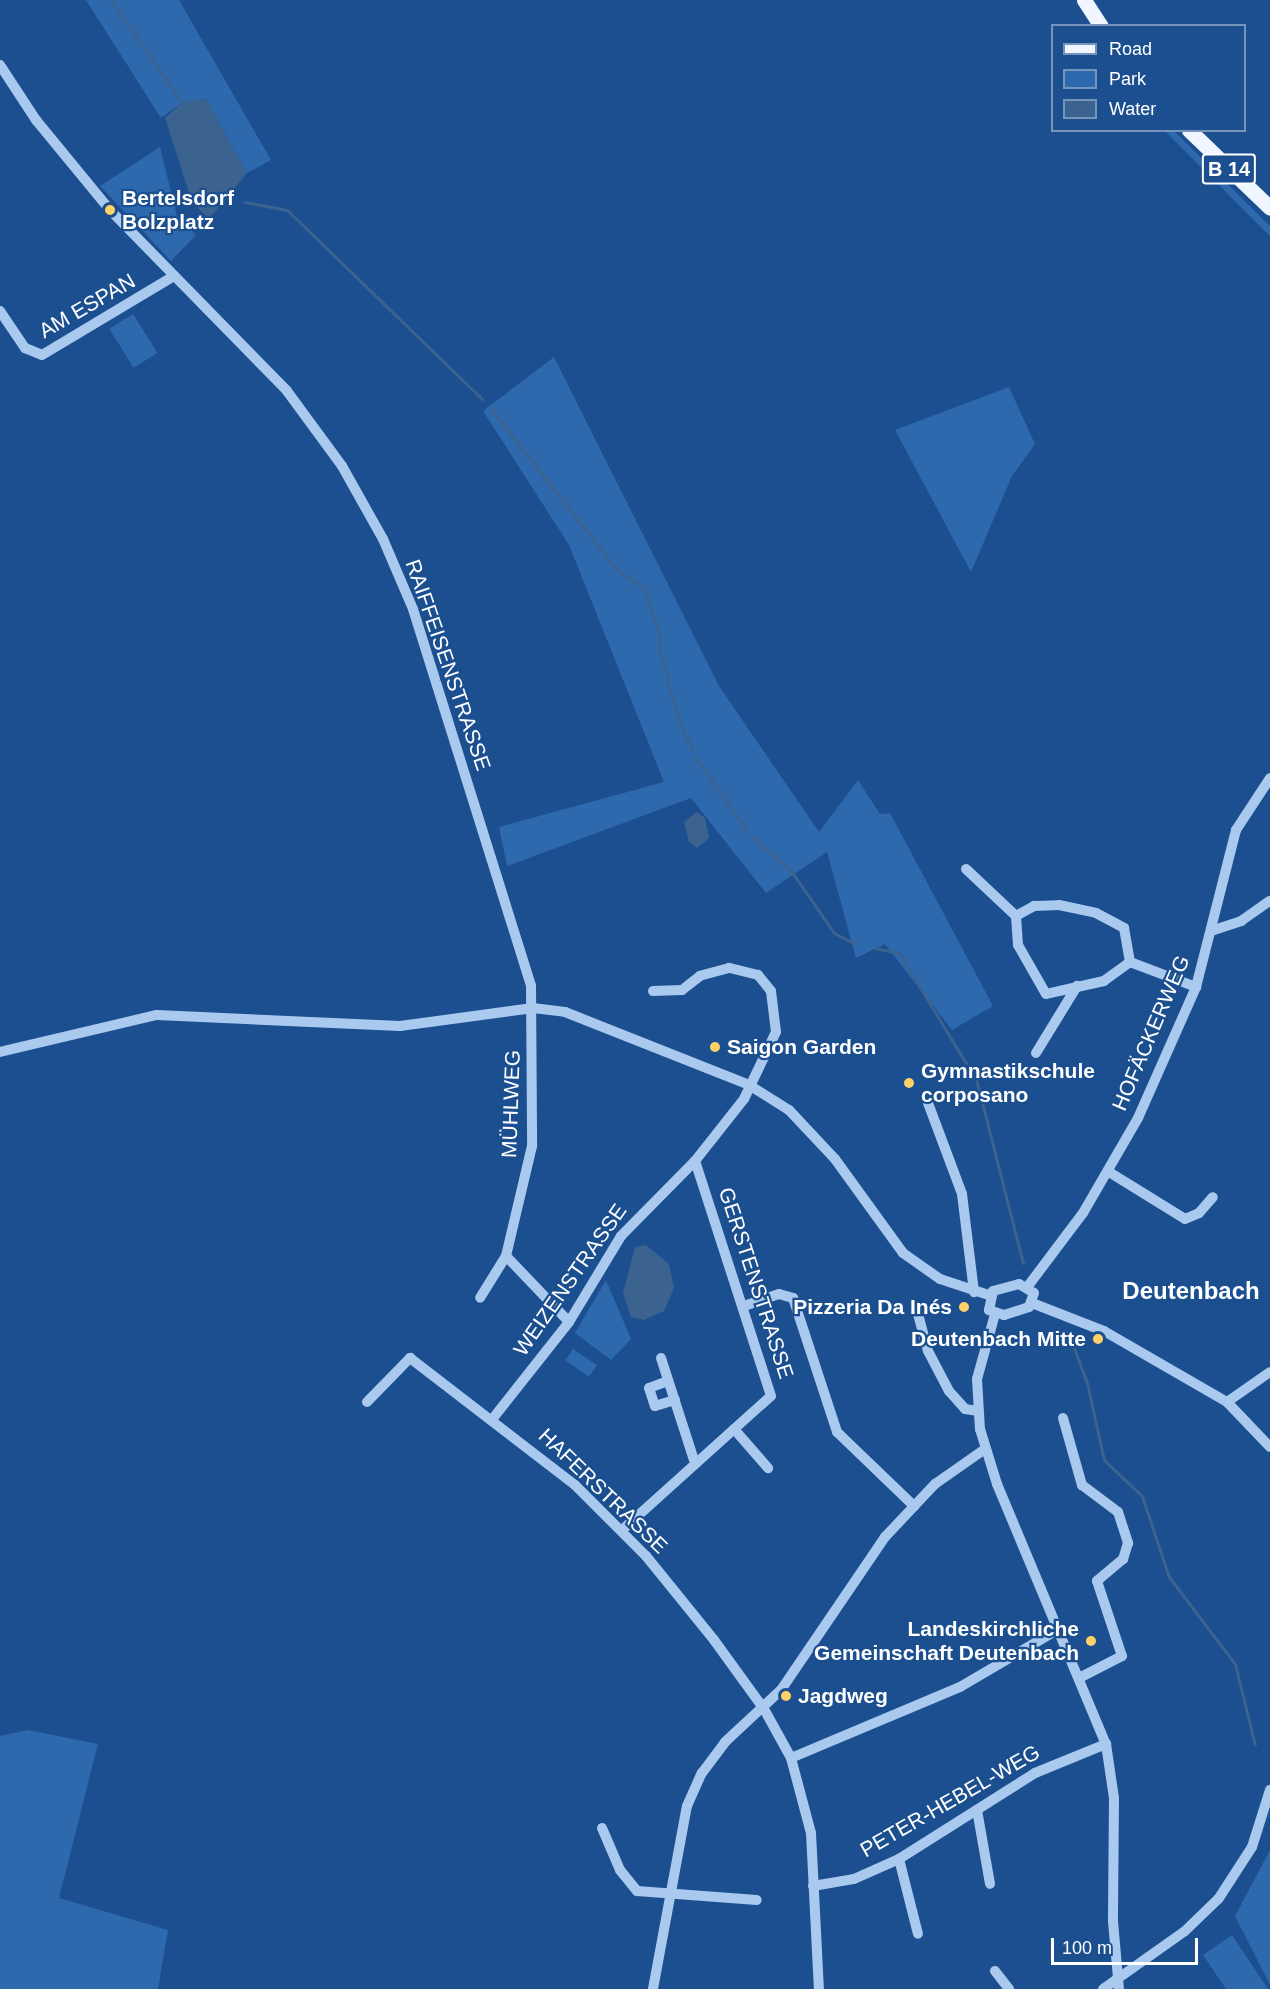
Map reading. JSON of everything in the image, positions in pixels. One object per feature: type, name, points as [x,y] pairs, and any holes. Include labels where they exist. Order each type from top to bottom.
[{"type":"main road","points":[[1084,0],[1100,24]]},
{"type":"main road","name":"B 14","points":[[1191,132],[1270,208]]},
{"type":"street","name":"RAIFFEISENSTRASSE","points":[[0,65],[36,120],[174,276],[287,391],[342,466],[383,539],[416,619],[531,986],[533,1008]]},
{"type":"street","name":"AM ESPAN","points":[[0,311],[25,348],[42,355],[174,276]]},
{"type":"street","name":"HOFÄCKERWEG","points":[[1028,1286],[1109,1172],[1196,987],[1233,837],[1270,778]]},
{"type":"street","points":[[966,869],[1016,916],[1018,945],[1046,994],[1104,981],[1130,962]]},
{"type":"street","points":[[1211,931],[1241,921],[1270,901]]},
{"type":"street","points":[[1016,916],[1034,906],[1059,905],[1096,914],[1124,928],[1130,962]]},
{"type":"street","points":[[1130,962],[1196,987]]},
{"type":"street","name":"WEIZENSTRASSE","points":[[494,1417],[569,1322],[621,1236],[695,1161],[749,1085],[776,1032],[771,991],[758,975],[729,968],[700,976],[682,990],[653,991]]},
{"type":"street","points":[[1036,1053],[1077,986]]},
{"type":"street","points":[[0,1052],[158,1015],[400,1026],[533,1008],[594,1020],[749,1085],[789,1110],[820,1143],[903,1253],[940,1279],[989,1296],[1008,1286],[1028,1286],[1032,1303]]},
{"type":"street","name":"MÜHLWEG","points":[[480,1298],[506,1256],[532,1146],[533,1008]]},
{"type":"street","points":[[928,1103],[962,1194],[974,1292]]},
{"type":"street","name":"GERSTENSTRASSE","points":[[621,1530],[694,1460],[734,1430],[771,1396],[744,1306],[695,1161]]},
{"type":"street","points":[[1109,1172],[1185,1220],[1199,1213],[1213,1197]]},
{"type":"street","points":[[506,1256],[569,1322]]},
{"type":"street","points":[[744,1306],[779,1294],[793,1298],[837,1432],[914,1506]]},
{"type":"street","points":[[989,1296],[988,1305],[995,1314]]},
{"type":"street","points":[[995,1314],[1024,1310],[1032,1303]]},
{"type":"street","points":[[1032,1303],[1104,1331],[1227,1402],[1270,1447]]},
{"type":"street","points":[[918,1314],[928,1351],[949,1391],[965,1409],[977,1412]]},
{"type":"street","points":[[995,1314],[980,1358],[977,1412],[985,1449],[1081,1677],[1106,1744],[1114,1798],[1118,1984]]},
{"type":"street","name":"HAFERSTRASSE","points":[[367,1402],[410,1358],[494,1417],[621,1530],[675,1590],[764,1709],[792,1758],[811,1833],[819,1989]]},
{"type":"street","points":[[661,1358],[694,1460]]},
{"type":"street","points":[[1227,1402],[1270,1372]]},
{"type":"street","points":[[668,1381],[649,1388],[655,1406],[675,1400]]},
{"type":"street","points":[[1064,1418],[1082,1485],[1118,1512],[1128,1543],[1123,1558],[1097,1581],[1122,1656],[1081,1677]]},
{"type":"street","points":[[734,1430],[768,1468]]},
{"type":"street","points":[[653,1989],[687,1806],[702,1773],[724,1742],[764,1709],[885,1537],[914,1506],[985,1449]]},
{"type":"street","points":[[792,1758],[960,1687],[1059,1629]]},
{"type":"street","name":"PETER-HEBEL-WEG","points":[[813,1886],[854,1879],[899,1859],[1054,1764],[1106,1744]]},
{"type":"street","points":[[1103,1989],[1118,1984],[1185,1931],[1219,1898],[1251,1847],[1270,1790]]},
{"type":"street","points":[[977,1810],[990,1884]]},
{"type":"street","points":[[603,1828],[620,1869],[637,1891],[671,1897],[757,1900]]},
{"type":"street","points":[[899,1859],[918,1934]]},
{"type":"street","points":[[995,1971],[1009,1989]]},
{"type":"green space","points":[[86,0],[179,0],[271,160],[247,173],[206,99],[182,103],[161,118]]},
{"type":"green space","points":[[1166,132],[1175,132],[1270,226],[1270,236]]},
{"type":"green space","points":[[160,147],[177,216],[196,235],[171,261],[100,186]]},
{"type":"green space","points":[[133,314],[157,353],[134,368],[109,329]]},
{"type":"green space","points":[[554,357],[719,686],[819,832],[858,780],[880,814],[890,813],[993,1006],[952,1030],[885,944],[856,958],[827,852],[766,893],[691,798],[507,866],[499,827],[664,782],[569,545],[483,411]]},
{"type":"green space","points":[[1009,387],[1035,444],[1012,476],[971,572],[895,430]]},
{"type":"green space","points":[[606,1280],[631,1339],[611,1360],[575,1333]]},
{"type":"green space","points":[[573,1349],[597,1365],[589,1377],[565,1361]]},
{"type":"green space","points":[[28,1730],[98,1744],[59,1898],[168,1930],[158,1989],[0,1989],[0,1736]]},
{"type":"green space","points":[[1270,1850],[1270,1985],[1235,1916]]},
{"type":"green space","points":[[1232,1935],[1268,1989],[1226,1989],[1203,1955]]},
{"type":"water","points":[[206,99],[247,173],[209,219],[192,202],[165,118],[182,103]]},
{"type":"water","points":[[697,812],[705,818],[709,838],[697,848],[689,842],[684,822]]},
{"type":"water","points":[[646,1245],[669,1264],[674,1288],[664,1311],[644,1320],[631,1317],[623,1293],[635,1247]]},
{"type":"waterway","points":[[111,0],[182,103]]},
{"type":"waterway","points":[[245,202],[287,210],[482,399]]},
{"type":"waterway","points":[[491,409],[618,571],[643,587],[660,633],[660,652],[678,718],[692,750]]},
{"type":"waterway","points":[[696,757],[746,830]]},
{"type":"waterway","points":[[751,835],[794,875],[834,933],[856,944]]},
{"type":"waterway","points":[[875,948],[899,953],[966,1063]]},
{"type":"waterway","points":[[975,1075],[1023,1263]]},
{"type":"waterway","points":[[1068,1332],[1087,1383],[1104,1460],[1142,1496],[1169,1577],[1235,1664],[1255,1745]]},
{"type":"place","name":"Bertelsdorf Bolzplatz","points":[[110,210]]},
{"type":"place","name":"Saigon Garden","points":[[715,1047]]},
{"type":"place","name":"Gymnastikschule corposano","points":[[909,1083]]},
{"type":"place","name":"Pizzeria Da Inés","points":[[964,1307]]},
{"type":"place","name":"Deutenbach Mitte","points":[[1098,1339]]},
{"type":"place","name":"Landeskirchliche Gemeinschaft Deutenbach","points":[[1091,1641]]},
{"type":"place","name":"Jagdweg","points":[[786,1696]]},
{"type":"district","name":"Deutenbach","points":[[1191,1291]]}]
